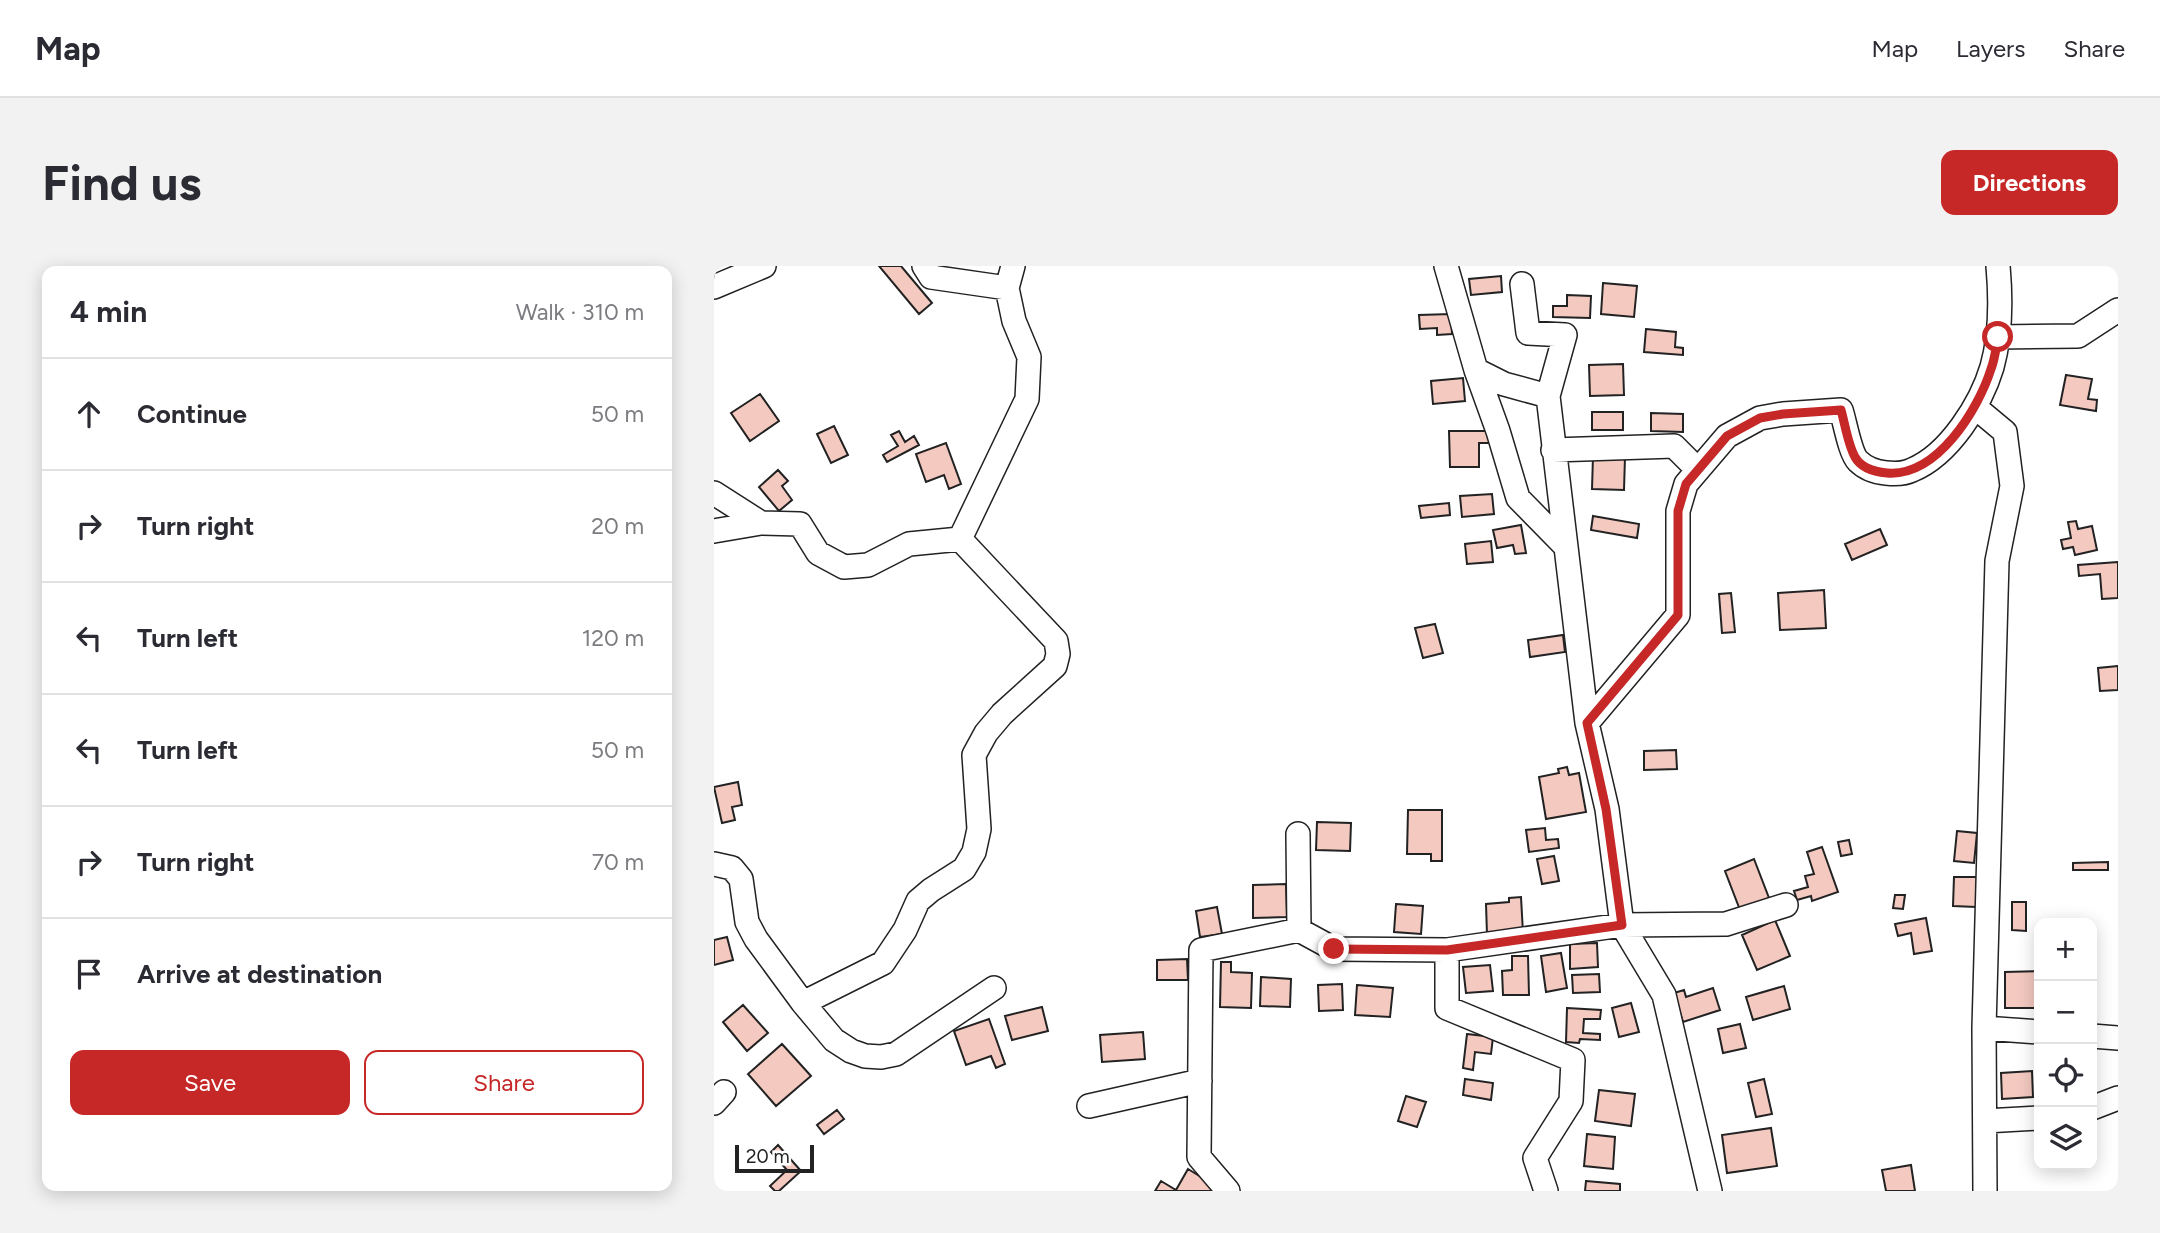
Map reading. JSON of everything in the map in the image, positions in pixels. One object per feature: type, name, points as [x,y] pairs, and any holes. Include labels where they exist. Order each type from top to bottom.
[{"type":"street","points":[[714,287],[764,266]]},
{"type":"street","points":[[924,266],[931,277],[1007,288]]},
{"type":"street","points":[[960,539],[1027,399],[1029,357],[1014,321],[1007,288],[1013,266]]},
{"type":"street","points":[[1446,266],[1476,370],[1518,498],[1565,546]]},
{"type":"street","points":[[1587,723],[1678,615],[1678,511],[1686,484],[1727,436],[1760,418],[1841,410],[1856,459],[1874,472],[1899,474],[1913,470],[1938,453],[1957,433],[1975,407],[1992,368],[1998,337],[1998,266]]},
{"type":"street","points":[[1522,284],[1528,333],[1565,335],[1548,396],[1553,450],[1587,723],[1606,809],[1622,925],[1664,995],[1710,1191]]},
{"type":"street","points":[[1998,337],[2078,336],[2118,310]]},
{"type":"street","points":[[1476,370],[1504,384],[1548,396]]},
{"type":"street","points":[[1975,407],[2005,432],[2012,486],[1997,561],[1984,1028],[1985,1191]]},
{"type":"street","points":[[1553,450],[1674,446],[1698,470]]},
{"type":"street","points":[[714,493],[761,523]]},
{"type":"street","points":[[714,530],[761,523],[800,524],[818,553],[844,567],[868,565],[909,544],[960,539]]},
{"type":"street","points":[[803,1003],[883,963],[905,930],[918,901],[964,869],[974,852],[979,829],[974,755],[986,733],[1002,714],[1055,666],[1058,654],[1056,641],[960,539]]},
{"type":"street","points":[[1298,834],[1299,930]]},
{"type":"street","points":[[714,864],[732,868],[741,879],[747,922],[756,939],[834,1040],[850,1051],[865,1056],[896,1054],[994,988]]},
{"type":"street","points":[[1228,1191],[1199,1157],[1201,950],[1299,930],[1334,949],[1447,950],[1622,925],[1726,923],[1786,905]]},
{"type":"street","points":[[1447,950],[1447,1009],[1573,1060],[1571,1101],[1535,1158],[1546,1191]]},
{"type":"street","points":[[1984,1028],[2034,1032]]},
{"type":"street","points":[[2097,1036],[2118,1038]]},
{"type":"street","points":[[1089,1107],[1200,1081]]},
{"type":"street","points":[[2095,1107],[2118,1098]]},
{"type":"street","points":[[1985,1121],[2034,1118]]},
{"type":"building","points":[[879,266],[901,266],[932,303],[919,314]]},
{"type":"building","points":[[1501,276],[1502,292],[1471,295],[1469,279]]},
{"type":"building","points":[[1603,283],[1637,286],[1634,317],[1601,314]]},
{"type":"building","points":[[1567,295],[1591,296],[1590,318],[1553,317],[1553,306],[1567,306]]},
{"type":"building","points":[[1451,314],[1452,334],[1437,335],[1437,328],[1420,329],[1419,315]]},
{"type":"building","points":[[1646,329],[1676,332],[1675,347],[1683,348],[1683,355],[1644,352]]},
{"type":"building","points":[[1623,364],[1624,395],[1590,396],[1589,365]]},
{"type":"building","points":[[2066,375],[2092,379],[2088,399],[2097,400],[2096,411],[2060,405]]},
{"type":"building","points":[[1463,378],[1465,401],[1433,404],[1431,381]]},
{"type":"building","points":[[760,394],[779,421],[750,441],[731,413]]},
{"type":"building","points":[[1592,412],[1623,412],[1623,430],[1592,430]]},
{"type":"building","points":[[1651,413],[1683,414],[1683,432],[1651,431]]},
{"type":"building","points":[[834,426],[848,455],[831,463],[817,434]]},
{"type":"building","points":[[899,431],[905,442],[914,436],[919,445],[887,462],[883,455],[898,446],[891,435]]},
{"type":"building","points":[[1449,431],[1489,431],[1489,443],[1479,443],[1479,467],[1450,467]]},
{"type":"building","points":[[946,443],[961,484],[949,489],[944,475],[926,482],[916,454]]},
{"type":"building","points":[[1593,456],[1625,457],[1624,490],[1592,489]]},
{"type":"building","points":[[778,470],[788,481],[782,486],[792,500],[779,511],[759,487]]},
{"type":"building","points":[[1492,494],[1494,514],[1462,517],[1460,496]]},
{"type":"building","points":[[1449,503],[1450,515],[1421,518],[1419,506]]},
{"type":"building","points":[[1593,516],[1639,524],[1637,538],[1591,530]]},
{"type":"building","points":[[2076,521],[2078,529],[2092,526],[2097,550],[2075,555],[2073,547],[2063,549],[2061,540],[2071,538],[2068,522]]},
{"type":"building","points":[[1521,525],[1526,553],[1515,554],[1513,545],[1497,548],[1493,530]]},
{"type":"building","points":[[1880,529],[1887,545],[1852,560],[1845,544]]},
{"type":"building","points":[[1491,541],[1493,562],[1467,564],[1465,544]]},
{"type":"building","points":[[2118,562],[2118,598],[2102,599],[2100,574],[2079,576],[2078,565]]},
{"type":"building","points":[[1824,590],[1826,628],[1780,630],[1778,593]]},
{"type":"building","points":[[1731,593],[1735,632],[1722,633],[1719,594]]},
{"type":"building","points":[[1435,624],[1443,653],[1423,658],[1415,628]]},
{"type":"building","points":[[1563,635],[1565,652],[1530,657],[1528,640]]},
{"type":"building","points":[[2118,666],[2118,690],[2100,691],[2098,668]]},
{"type":"building","points":[[1676,750],[1677,769],[1644,770],[1644,751]]},
{"type":"building","points":[[1567,767],[1569,775],[1579,773],[1586,812],[1546,819],[1539,777],[1559,773],[1558,769]]},
{"type":"building","points":[[738,782],[742,805],[732,807],[735,820],[722,823],[714,787]]},
{"type":"building","points":[[1408,810],[1442,810],[1442,861],[1431,861],[1431,854],[1407,854]]},
{"type":"building","points":[[1317,822],[1351,823],[1350,851],[1316,850]]},
{"type":"building","points":[[1545,828],[1546,840],[1558,839],[1559,848],[1529,852],[1526,830]]},
{"type":"building","points":[[1957,831],[1977,833],[1974,863],[1954,861]]},
{"type":"building","points":[[1849,840],[1852,854],[1841,856],[1838,842]]},
{"type":"building","points":[[1822,847],[1838,892],[1812,901],[1811,896],[1797,900],[1794,891],[1808,887],[1805,876],[1814,874],[1807,852]]},
{"type":"building","points":[[1554,856],[1559,881],[1542,884],[1537,859]]},
{"type":"building","points":[[1754,859],[1769,898],[1740,910],[1725,871]]},
{"type":"building","points":[[2108,862],[2108,870],[2073,870],[2073,863]]},
{"type":"building","points":[[1954,877],[1977,877],[1976,907],[1953,906]]},
{"type":"building","points":[[1286,884],[1287,917],[1253,918],[1253,885]]},
{"type":"building","points":[[1895,895],[1905,895],[1903,909],[1893,908]]},
{"type":"building","points":[[1521,897],[1523,933],[1487,935],[1486,904],[1509,902],[1509,898]]},
{"type":"building","points":[[2012,902],[2026,902],[2026,931],[2012,930]]},
{"type":"building","points":[[1396,904],[1423,906],[1421,934],[1394,932]]},
{"type":"building","points":[[1217,907],[1222,934],[1200,937],[1196,911]]},
{"type":"building","points":[[1926,918],[1932,951],[1914,954],[1911,933],[1898,936],[1895,924]]},
{"type":"building","points":[[1775,920],[1790,956],[1757,970],[1742,935]]},
{"type":"building","points":[[727,937],[733,960],[714,965],[714,940]]},
{"type":"building","points":[[1597,943],[1598,967],[1570,969],[1570,944]]},
{"type":"building","points":[[1561,953],[1567,988],[1546,992],[1541,956]]},
{"type":"building","points":[[1512,956],[1528,956],[1529,995],[1503,995],[1502,971],[1512,970]]},
{"type":"building","points":[[1187,959],[1188,980],[1157,980],[1157,960]]},
{"type":"building","points":[[1221,962],[1231,962],[1231,972],[1252,973],[1251,1008],[1220,1007]]},
{"type":"building","points":[[1490,965],[1493,991],[1466,993],[1463,967]]},
{"type":"building","points":[[2034,971],[2034,1008],[2005,1008],[2005,972]]},
{"type":"building","points":[[1599,974],[1600,992],[1573,993],[1572,975]]},
{"type":"building","points":[[1261,977],[1291,979],[1290,1007],[1260,1006]]},
{"type":"building","points":[[1342,984],[1343,1010],[1319,1011],[1318,985]]},
{"type":"building","points":[[1357,985],[1393,988],[1390,1017],[1355,1015]]},
{"type":"building","points":[[1784,986],[1790,1009],[1753,1020],[1746,997]]},
{"type":"building","points":[[1713,988],[1720,1010],[1683,1022],[1674,993],[1684,990],[1686,997]]},
{"type":"building","points":[[1631,1003],[1639,1032],[1619,1037],[1612,1008]]},
{"type":"building","points":[[743,1005],[768,1033],[747,1051],[723,1022]]},
{"type":"building","points":[[1042,1007],[1048,1031],[1012,1040],[1005,1016]]},
{"type":"building","points":[[1567,1008],[1601,1010],[1600,1019],[1584,1019],[1583,1033],[1600,1034],[1600,1040],[1580,1039],[1579,1043],[1566,1042]]},
{"type":"building","points":[[989,1019],[1005,1064],[996,1068],[991,1056],[966,1065],[954,1031]]},
{"type":"building","points":[[1740,1024],[1746,1048],[1723,1053],[1718,1029]]},
{"type":"building","points":[[1143,1032],[1145,1059],[1102,1062],[1100,1035]]},
{"type":"building","points":[[1467,1034],[1493,1037],[1491,1054],[1475,1052],[1473,1070],[1463,1068]]},
{"type":"building","points":[[782,1044],[811,1076],[776,1106],[748,1074]]},
{"type":"building","points":[[2032,1071],[2033,1097],[2002,1099],[2001,1073]]},
{"type":"building","points":[[1465,1079],[1493,1083],[1491,1100],[1463,1095]]},
{"type":"building","points":[[1764,1079],[1772,1114],[1756,1117],[1748,1083]]},
{"type":"building","points":[[1599,1090],[1635,1094],[1631,1126],[1595,1121]]},
{"type":"building","points":[[1406,1096],[1426,1102],[1417,1127],[1398,1121]]},
{"type":"building","points":[[837,1110],[844,1119],[824,1134],[817,1125]]},
{"type":"building","points":[[1771,1128],[1777,1166],[1727,1173],[1722,1135]]},
{"type":"building","points":[[1587,1134],[1615,1137],[1613,1169],[1584,1166]]},
{"type":"building","points":[[778,1145],[801,1171],[779,1191],[775,1191],[770,1186],[787,1170],[771,1152]]},
{"type":"building","points":[[1911,1165],[1915,1191],[1886,1191],[1882,1170]]},
{"type":"building","points":[[1188,1169],[1214,1185],[1211,1191],[1155,1191],[1161,1181],[1176,1190]]},
{"type":"building","points":[[1586,1181],[1620,1184],[1620,1191],[1585,1191]]},
{"type":"route","points":[[1334,949],[1447,950],[1622,925],[1606,809],[1587,723],[1678,615],[1678,511],[1686,484],[1727,436],[1760,418],[1815,411],[1841,410],[1856,459],[1874,472],[1899,474],[1913,470],[1938,453],[1957,433],[1975,407],[1992,368],[1998,337]]}]
